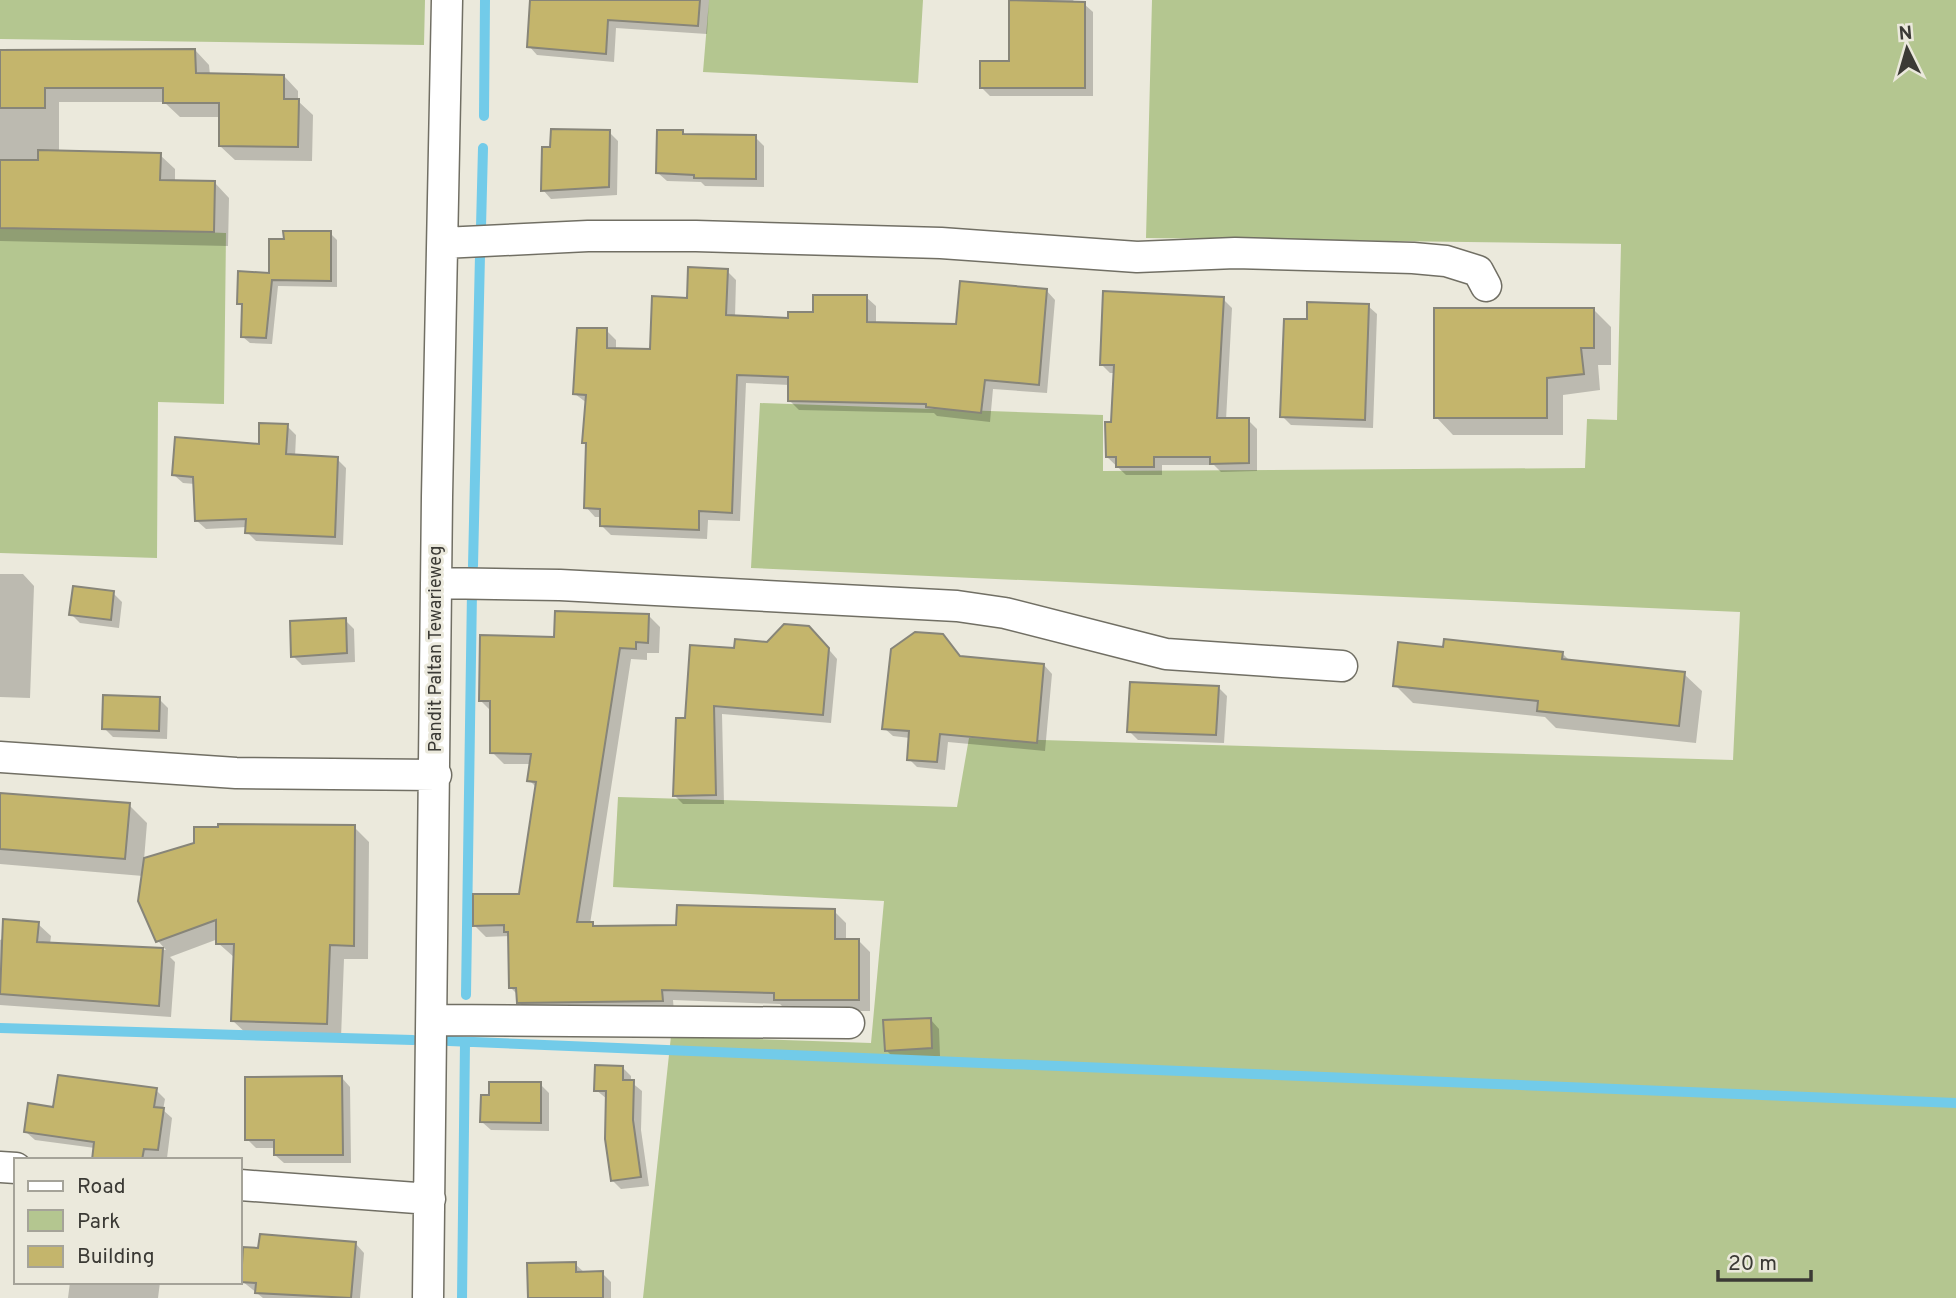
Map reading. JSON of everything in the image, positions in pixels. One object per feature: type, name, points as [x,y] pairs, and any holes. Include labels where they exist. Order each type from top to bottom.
[{"type":"street","name":"Pandit Paltan Tewarieweg","points":[[428,1298],[436,775],[436,583],[447,0]]},
{"type":"street","points":[[443,243],[588,236],[696,236],[941,243],[1137,257],[1235,253],[1413,258],[1446,261],[1478,271],[1486,286]]},
{"type":"street","points":[[436,583],[560,585],[957,606],[1005,613],[1166,654],[1342,666]]},
{"type":"street","points":[[0,757],[236,773],[436,775]]},
{"type":"street","points":[[432,1020],[849,1023]]},
{"type":"street","points":[[242,1185],[430,1199]]},
{"type":"green space","points":[[0,0],[425,0],[424,45],[0,39]]},
{"type":"green space","points":[[709,0],[923,0],[918,83],[703,72]]},
{"type":"green space","points":[[1152,0],[1956,0],[1956,1298],[643,1298],[671,1036],[871,1043],[884,901],[613,887],[618,797],[957,807],[969,738],[1733,760],[1740,612],[751,568],[760,403],[1103,415],[1103,471],[1585,468],[1587,419],[1617,420],[1621,244],[1146,238]]},
{"type":"green space","points":[[0,224],[226,233],[224,404],[158,402],[157,558],[0,553]]},
{"type":"building","points":[[530,0],[700,0],[698,26],[608,20],[606,54],[527,47]]},
{"type":"building","points":[[1009,0],[1085,2],[1085,88],[980,88],[980,61],[1009,61]]},
{"type":"building","points":[[195,49],[196,73],[284,75],[284,99],[299,99],[298,147],[219,146],[219,103],[163,103],[163,88],[45,88],[45,108],[0,108],[0,50]]},
{"type":"building","points":[[551,129],[610,130],[609,187],[541,191],[542,147],[550,147]]},
{"type":"building","points":[[657,130],[683,130],[683,134],[756,135],[756,179],[694,178],[694,175],[656,173]]},
{"type":"building","points":[[38,150],[161,153],[160,180],[215,181],[214,232],[0,228],[0,160],[38,160]]},
{"type":"building","points":[[283,231],[331,231],[331,281],[272,280],[266,338],[241,337],[242,304],[237,304],[238,271],[269,273],[269,239],[284,239]]},
{"type":"building","points":[[688,267],[728,269],[726,315],[788,318],[788,312],[813,312],[813,295],[867,295],[867,322],[956,324],[960,281],[1047,289],[1039,385],[985,380],[981,413],[926,407],[926,404],[788,401],[788,377],[737,375],[732,513],[699,511],[699,530],[600,526],[600,509],[584,508],[586,443],[582,443],[586,395],[573,394],[577,328],[607,328],[607,348],[650,349],[652,296],[687,298]]},
{"type":"building","points":[[1103,291],[1224,297],[1217,418],[1249,418],[1249,463],[1210,464],[1210,457],[1154,457],[1154,467],[1116,467],[1116,457],[1106,457],[1105,422],[1111,422],[1114,365],[1100,365]]},
{"type":"building","points":[[1307,302],[1369,304],[1365,420],[1280,417],[1284,319],[1307,319]]},
{"type":"building","points":[[1434,308],[1594,308],[1594,348],[1581,348],[1584,374],[1547,378],[1547,418],[1434,418]]},
{"type":"building","points":[[259,423],[288,424],[286,454],[338,457],[335,537],[245,533],[246,519],[195,521],[193,477],[172,475],[175,437],[259,444]]},
{"type":"building","points":[[73,586],[114,591],[111,620],[69,615]]},
{"type":"building","points":[[555,611],[649,614],[648,643],[636,642],[636,649],[620,648],[577,922],[593,922],[593,926],[676,925],[677,905],[835,909],[835,939],[859,939],[859,1000],[774,1000],[774,993],[662,990],[663,1001],[517,1003],[516,988],[509,988],[508,932],[504,932],[504,925],[473,926],[473,894],[519,894],[536,782],[527,781],[531,754],[490,753],[490,701],[479,701],[480,635],[554,637]]},
{"type":"building","points":[[346,618],[347,653],[291,657],[290,621]]},
{"type":"building","points":[[784,624],[809,626],[829,648],[823,715],[714,706],[716,795],[673,796],[676,718],[685,718],[690,645],[734,648],[735,639],[767,642]]},
{"type":"building","points":[[915,632],[943,634],[960,656],[1044,664],[1037,743],[940,734],[937,762],[907,760],[909,731],[882,729],[891,649]]},
{"type":"building","points":[[1444,639],[1563,652],[1562,659],[1685,672],[1679,726],[1537,711],[1538,701],[1393,686],[1398,642],[1443,647]]},
{"type":"building","points":[[1130,682],[1219,686],[1216,735],[1127,732]]},
{"type":"building","points":[[103,695],[160,697],[159,731],[102,729]]},
{"type":"building","points":[[0,793],[130,803],[125,859],[0,849]]},
{"type":"building","points":[[218,824],[355,825],[354,946],[330,945],[327,1024],[231,1021],[234,944],[216,944],[216,920],[156,942],[138,901],[144,858],[194,843],[194,827],[218,827]]},
{"type":"building","points":[[3,919],[39,922],[37,942],[163,948],[159,1006],[0,994]]},
{"type":"building","points":[[931,1018],[932,1048],[885,1051],[883,1020]]},
{"type":"building","points":[[595,1065],[623,1066],[623,1080],[634,1080],[633,1120],[641,1177],[611,1181],[605,1139],[606,1091],[594,1091]]},
{"type":"building","points":[[58,1075],[157,1088],[154,1107],[164,1108],[158,1150],[144,1149],[142,1158],[92,1158],[94,1142],[24,1132],[28,1103],[53,1107]]},
{"type":"building","points":[[342,1076],[343,1155],[274,1155],[274,1140],[245,1140],[245,1077]]},
{"type":"building","points":[[489,1082],[541,1082],[541,1123],[480,1122],[481,1095],[489,1095]]},
{"type":"building","points":[[260,1234],[356,1242],[351,1298],[255,1293],[256,1283],[242,1282],[243,1247],[258,1248]]},
{"type":"building","points":[[576,1262],[576,1272],[603,1271],[603,1298],[528,1298],[527,1263]]},
{"type":"waterway","points":[[484,116],[485,0]]},
{"type":"waterway","points":[[481,227],[483,148]]},
{"type":"waterway","points":[[473,566],[480,255]]},
{"type":"waterway","points":[[466,995],[472,591]]},
{"type":"waterway","points":[[0,1028],[413,1040]]},
{"type":"waterway","points":[[449,1041],[1956,1103]]},
{"type":"waterway","points":[[462,1298],[465,1042]]}]
